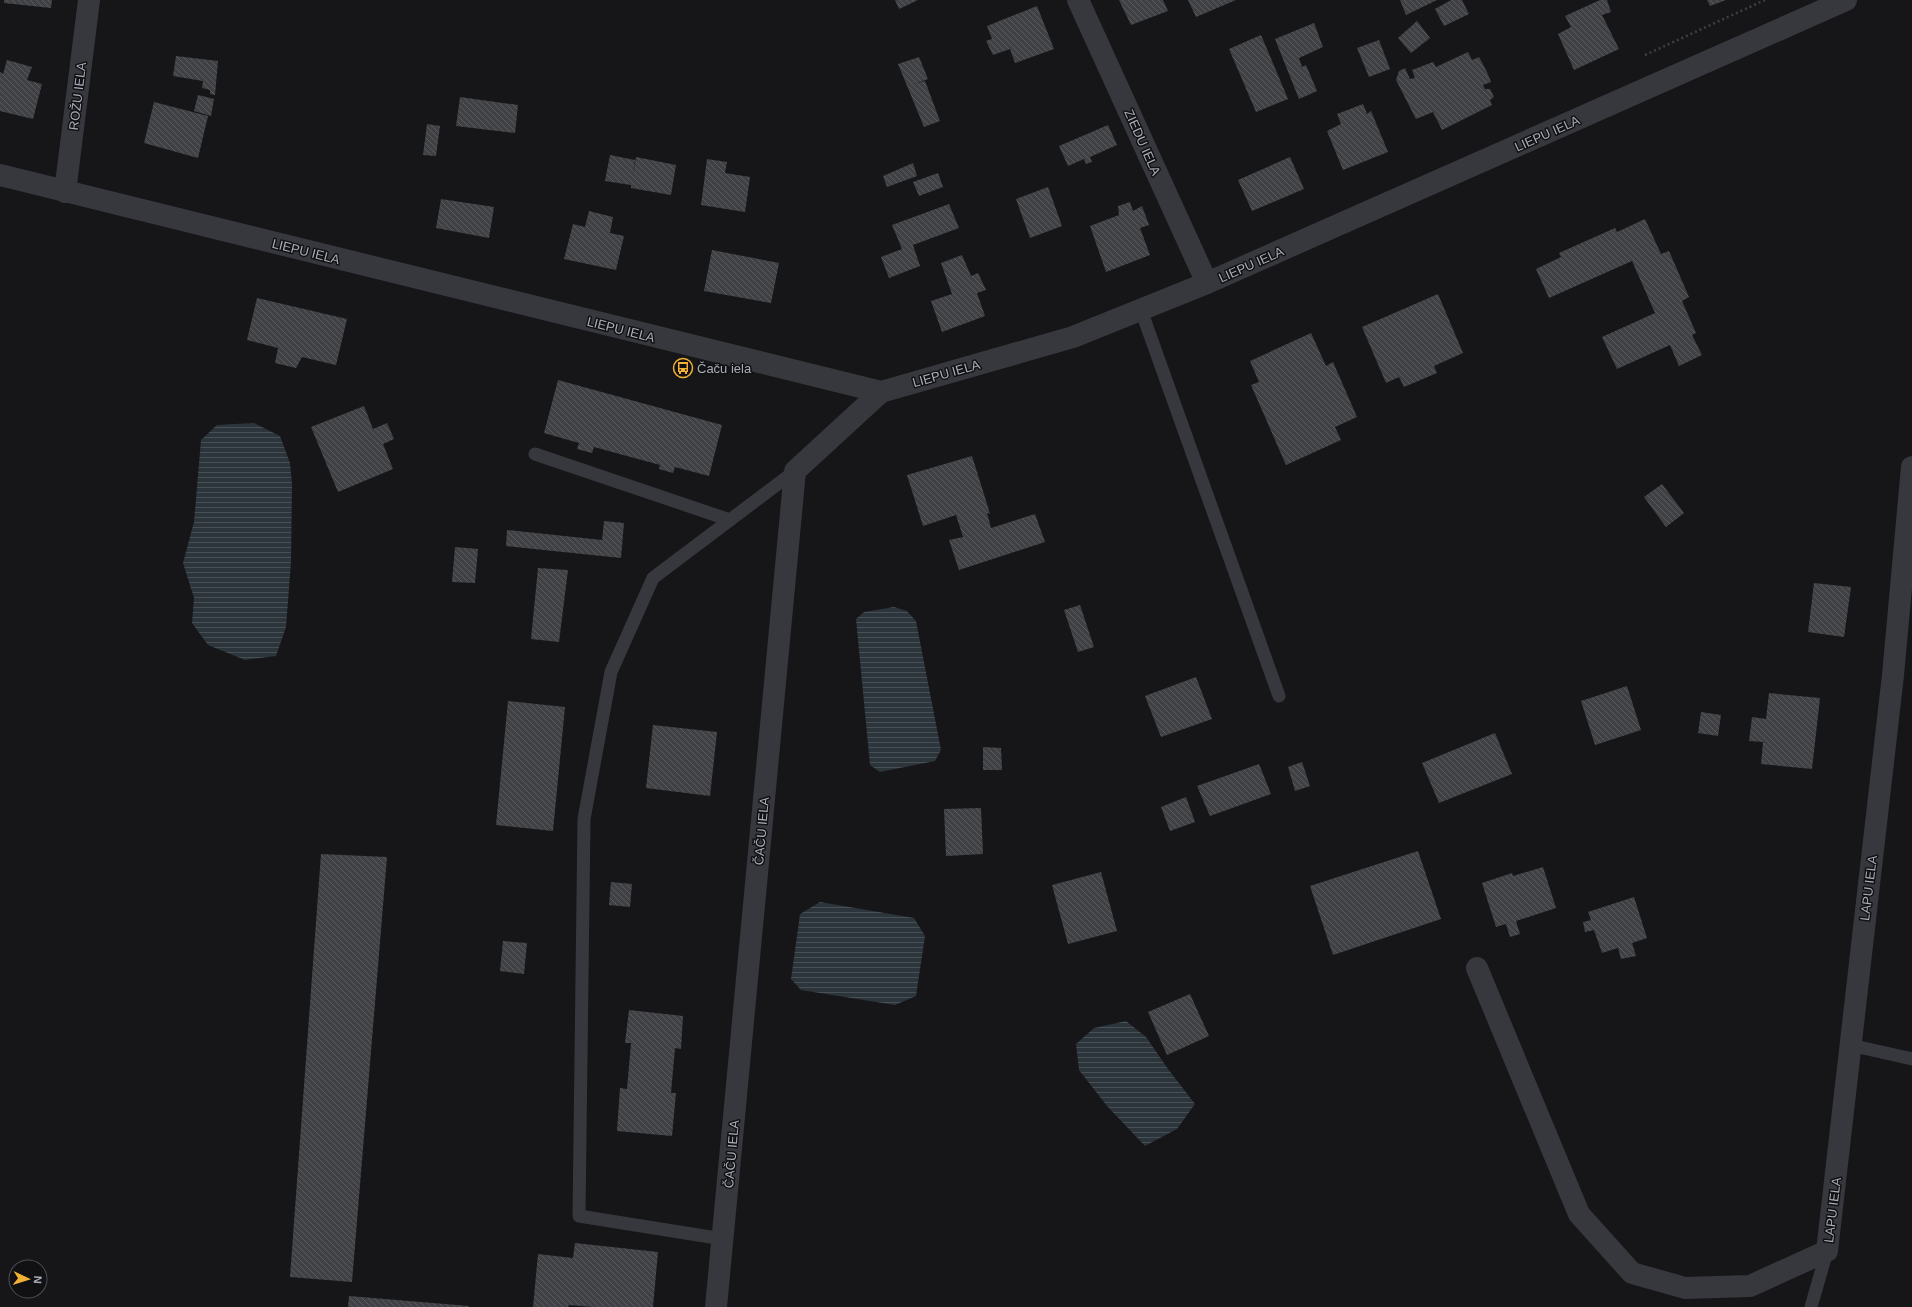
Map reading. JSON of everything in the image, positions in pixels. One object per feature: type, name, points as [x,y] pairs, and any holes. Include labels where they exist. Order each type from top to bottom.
[{"type":"street","name":"ROŽU IELA","points":[[64,192],[89,0]]},
{"type":"street","name":"ZIEDU IELA","points":[[1078,0],[1207,283]]},
{"type":"street","name":"LIEPU IELA","points":[[0,175],[64,192],[881,392],[1073,337],[1141,310],[1207,283],[1846,0]]},
{"type":"street","points":[[795,471],[881,392]]},
{"type":"street","name":"LAPU IELA","points":[[1827,1251],[1892,681],[1912,467]]},
{"type":"street","name":"ČAČU IELA","points":[[716,1307],[795,471]]},
{"type":"street","points":[[1477,968],[1579,1214],[1632,1273],[1686,1288],[1750,1286],[1827,1251]]},
{"type":"lane","points":[[1141,310],[1279,696]]},
{"type":"lane","points":[[536,454],[730,520]]},
{"type":"lane","points":[[723,1239],[580,1216],[584,819],[611,672],[653,578],[795,471]]},
{"type":"lane","points":[[1850,1045],[1912,1060]]},
{"type":"lane","name":"LAPU IELA","points":[[1811,1307],[1827,1251]]},
{"type":"shaded area","points":[[254,423],[280,436],[290,463],[292,484],[291,562],[286,627],[276,656],[245,660],[208,645],[192,623],[194,598],[183,563],[194,522],[201,440],[217,425]]},
{"type":"shaded area","points":[[894,607],[907,611],[916,621],[941,750],[935,761],[880,772],[870,765],[856,619],[864,612]]},
{"type":"shaded area","points":[[820,902],[914,918],[925,936],[916,996],[895,1005],[801,990],[791,979],[800,914]]},
{"type":"shaded area","points":[[1126,1021],[1146,1037],[1195,1104],[1177,1129],[1145,1146],[1107,1106],[1079,1070],[1076,1044],[1094,1028]]},
{"type":"building","points":[[4,0],[52,0],[51,8],[4,3]]},
{"type":"building","points":[[895,0],[918,0],[899,9]]},
{"type":"building","points":[[1119,0],[1163,0],[1168,11],[1131,25]]},
{"type":"building","points":[[1188,0],[1236,0],[1196,17]]},
{"type":"building","points":[[1400,0],[1437,0],[1406,15]]},
{"type":"building","points":[[1451,0],[1462,0],[1469,14],[1444,26],[1435,9]]},
{"type":"building","points":[[1600,0],[1607,0],[1611,12],[1602,15],[1619,49],[1574,70],[1558,34],[1571,27],[1565,16]]},
{"type":"building","points":[[1707,0],[1726,0],[1710,6]]},
{"type":"building","points":[[1037,6],[1054,49],[1015,63],[1010,49],[993,55],[986,41],[992,39],[987,26]]},
{"type":"building","points":[[1417,21],[1430,38],[1411,53],[1398,38]]},
{"type":"building","points":[[1314,23],[1323,47],[1299,58],[1302,67],[1306,65],[1317,91],[1299,99],[1275,39]]},
{"type":"building","points":[[1261,35],[1288,99],[1256,112],[1229,49]]},
{"type":"building","points":[[1379,40],[1390,69],[1369,77],[1357,48]]},
{"type":"building","points":[[1468,52],[1472,60],[1479,57],[1487,72],[1491,82],[1483,85],[1485,89],[1490,89],[1494,97],[1490,100],[1492,105],[1442,130],[1433,112],[1416,119],[1396,80],[1399,71],[1405,68],[1410,79],[1415,78],[1412,70],[1433,62],[1436,67]]},
{"type":"building","points":[[176,56],[218,61],[215,95],[210,94],[210,90],[202,88],[203,81],[173,76]]},
{"type":"building","points":[[919,57],[928,79],[914,84],[925,81],[940,121],[924,127],[898,64]]},
{"type":"building","points":[[7,60],[32,67],[27,80],[42,84],[33,119],[0,111],[0,72],[3,74]]},
{"type":"building","points":[[198,95],[214,99],[211,116],[194,111]]},
{"type":"building","points":[[460,97],[518,105],[515,133],[456,126]]},
{"type":"building","points":[[154,102],[208,116],[198,158],[144,143]]},
{"type":"building","points":[[1363,104],[1367,114],[1371,111],[1388,152],[1343,170],[1327,131],[1341,124],[1337,114]]},
{"type":"building","points":[[427,124],[440,126],[436,156],[423,155]]},
{"type":"building","points":[[1108,125],[1117,145],[1090,157],[1092,162],[1086,164],[1084,159],[1068,166],[1059,146]]},
{"type":"building","points":[[610,155],[635,160],[633,176],[636,157],[676,165],[671,195],[631,188],[631,185],[605,181]]},
{"type":"building","points":[[1290,157],[1304,189],[1252,211],[1238,180]]},
{"type":"building","points":[[707,159],[727,162],[725,173],[750,177],[745,212],[701,205]]},
{"type":"building","points":[[913,163],[917,176],[887,187],[883,176]]},
{"type":"building","points":[[938,173],[943,187],[919,196],[913,182]]},
{"type":"building","points":[[1048,187],[1062,226],[1030,238],[1016,199]]},
{"type":"building","points":[[441,199],[494,207],[489,238],[436,228]]},
{"type":"building","points":[[1130,202],[1133,211],[1142,206],[1149,225],[1140,228],[1150,255],[1106,272],[1090,226],[1119,215],[1118,206]]},
{"type":"building","points":[[949,204],[959,228],[913,245],[920,266],[889,278],[881,257],[902,249],[892,225]]},
{"type":"building","points":[[589,211],[613,217],[610,233],[624,236],[616,270],[564,259],[573,224],[585,227]]},
{"type":"building","points":[[1645,219],[1661,254],[1669,251],[1689,297],[1682,301],[1696,333],[1692,335],[1702,355],[1679,366],[1670,345],[1617,369],[1602,337],[1655,313],[1632,261],[1549,298],[1536,269],[1561,257],[1559,253],[1615,228],[1617,232]]},
{"type":"building","points":[[712,250],[779,263],[771,303],[704,291]]},
{"type":"building","points":[[962,255],[971,276],[978,273],[986,290],[977,293],[985,316],[942,332],[931,301],[952,294],[941,263]]},
{"type":"building","points":[[1438,294],[1463,353],[1434,366],[1437,373],[1404,387],[1399,377],[1386,383],[1362,327]]},
{"type":"building","points":[[257,298],[347,319],[336,365],[302,357],[296,368],[275,363],[278,348],[247,340]]},
{"type":"building","points":[[1311,333],[1326,366],[1333,362],[1357,417],[1335,427],[1341,440],[1286,465],[1251,385],[1259,382],[1250,361]]},
{"type":"building","points":[[558,380],[722,425],[709,476],[675,467],[673,473],[659,469],[660,465],[594,447],[592,453],[577,449],[579,443],[544,433]]},
{"type":"building","points":[[364,406],[373,429],[387,423],[394,439],[383,444],[393,469],[338,492],[311,427]]},
{"type":"building","points":[[972,456],[990,514],[987,513],[991,528],[1035,514],[1045,542],[959,570],[949,540],[963,537],[956,515],[923,526],[907,475]]},
{"type":"building","points":[[1662,484],[1684,513],[1666,527],[1644,497]]},
{"type":"building","points":[[604,521],[624,523],[621,558],[506,546],[507,530],[602,540]]},
{"type":"building","points":[[455,547],[478,549],[475,583],[452,582]]},
{"type":"building","points":[[538,568],[568,570],[559,642],[531,639]]},
{"type":"building","points":[[1814,583],[1851,587],[1844,637],[1808,632]]},
{"type":"building","points":[[1080,605],[1094,647],[1078,652],[1064,610]]},
{"type":"building","points":[[1196,677],[1212,719],[1161,737],[1145,696]]},
{"type":"building","points":[[1627,686],[1641,730],[1595,745],[1581,701]]},
{"type":"building","points":[[1769,693],[1820,698],[1812,769],[1761,764],[1763,742],[1749,741],[1752,717],[1766,719]]},
{"type":"building","points":[[508,701],[565,707],[553,831],[496,825]]},
{"type":"building","points":[[1701,712],[1721,715],[1718,736],[1698,733]]},
{"type":"building","points":[[653,725],[717,732],[710,796],[646,788]]},
{"type":"building","points":[[1495,733],[1512,774],[1439,803],[1422,763]]},
{"type":"building","points":[[983,747],[1001,748],[1002,770],[983,770]]},
{"type":"building","points":[[1302,762],[1310,786],[1295,791],[1288,767]]},
{"type":"building","points":[[1259,764],[1271,794],[1210,816],[1197,786]]},
{"type":"building","points":[[1186,797],[1195,822],[1170,831],[1161,807]]},
{"type":"building","points":[[981,808],[983,854],[946,856],[944,809]]},
{"type":"building","points":[[1418,851],[1441,919],[1333,955],[1310,886]]},
{"type":"building","points":[[321,854],[387,857],[352,1282],[290,1277]]},
{"type":"building","points":[[1543,867],[1556,908],[1516,921],[1520,934],[1510,937],[1506,924],[1496,927],[1482,883],[1512,873],[1513,876]]},
{"type":"building","points":[[1101,872],[1117,931],[1068,944],[1052,885]]},
{"type":"building","points":[[611,882],[632,884],[630,907],[609,905]]},
{"type":"building","points":[[1634,897],[1647,938],[1632,943],[1636,956],[1621,959],[1618,948],[1602,953],[1594,930],[1585,932],[1583,922],[1591,920],[1588,912]]},
{"type":"building","points":[[503,941],[527,943],[524,974],[500,971]]},
{"type":"building","points":[[1190,994],[1209,1036],[1167,1055],[1148,1012]]},
{"type":"building","points":[[629,1010],[683,1016],[681,1049],[675,1048],[671,1093],[676,1093],[672,1136],[617,1131],[620,1088],[627,1089],[631,1043],[625,1043]]},
{"type":"building","points":[[575,1243],[658,1252],[653,1307],[593,1307],[569,1305],[568,1307],[533,1307],[538,1254],[573,1258]]},
{"type":"building","points":[[349,1296],[469,1306],[469,1307],[348,1307]]},
{"type":"place","name":"Čaču iela","points":[[683,368]]}]
